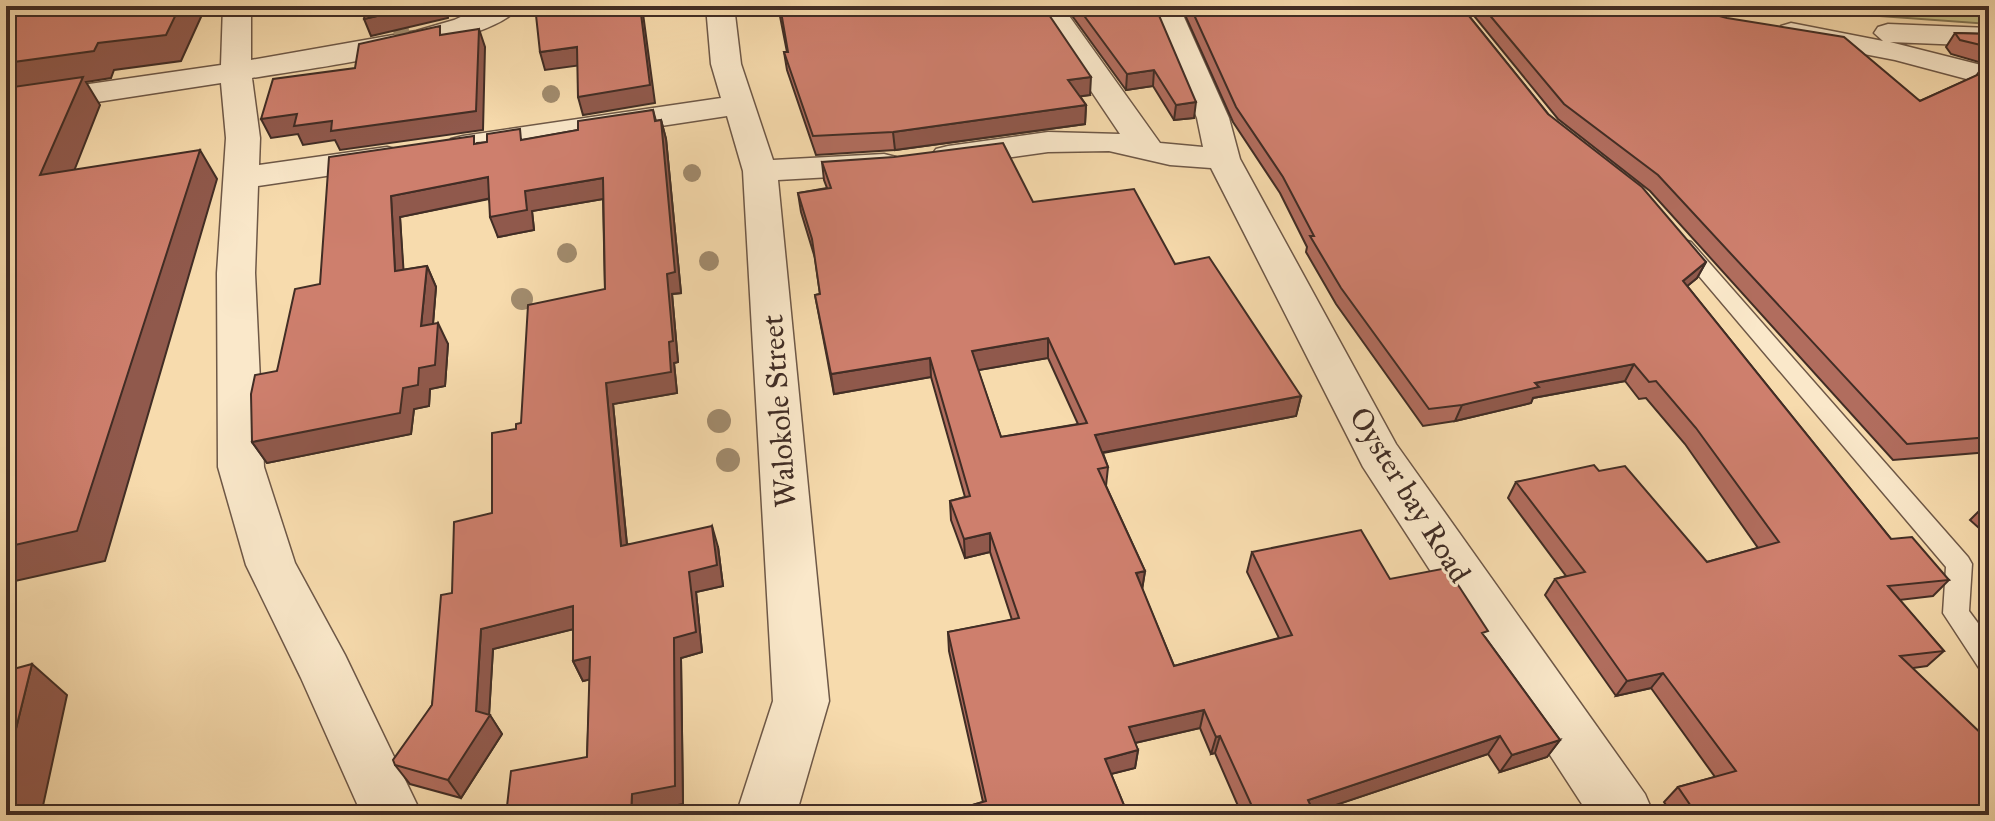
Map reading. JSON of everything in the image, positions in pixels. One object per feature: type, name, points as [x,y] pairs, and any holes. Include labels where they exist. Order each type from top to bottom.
[{"type":"street","points":[[237,6],[236,74],[243,138],[236,273],[241,467],[271,565],[326,672],[392,815]]},
{"type":"street","points":[[6,106],[236,74],[439,33],[506,6]]},
{"type":"street","name":"Walokole Street","points":[[720,6],[726,64],[760,171],[801,701],[766,815]]},
{"type":"street","points":[[1048,6],[1149,151]]},
{"type":"street","name":"Oyster bay Road","points":[[1165,6],[1213,118],[1223,159],[1379,455],[1624,815]]},
{"type":"street","points":[[1771,30],[1816,35],[1989,76]]},
{"type":"street","points":[[1816,35],[1916,33],[1989,37]]},
{"type":"street","points":[[243,178],[739,105]]},
{"type":"street","points":[[760,171],[895,163],[1048,142],[1109,141],[1170,155],[1223,159]]},
{"type":"lane","points":[[1673,233],[1959,564],[1956,613],[1989,660]]},
{"type":"shaded area","points":[[1863,6],[1989,6],[1989,24],[1880,16]]},
{"type":"building","points":[[6,6],[180,6],[166,35],[98,43],[94,51],[6,63]]},
{"type":"building","points":[[366,6],[421,6],[364,19]]},
{"type":"building","points":[[535,6],[640,6],[650,85],[578,97],[577,47],[540,52]]},
{"type":"building","points":[[780,6],[1043,6],[1091,77],[1068,80],[1086,105],[893,132],[813,136],[784,52],[788,52]]},
{"type":"building","points":[[1077,6],[1155,6],[1196,102],[1176,105],[1154,70],[1127,74]]},
{"type":"building","points":[[1190,6],[1461,6],[1548,114],[1642,187],[1706,262],[1683,281],[1891,539],[1912,537],[1949,580],[1888,586],[1944,651],[1900,656],[1989,741],[1989,815],[1984,810],[1969,815],[1697,815],[1678,787],[1736,771],[1663,673],[1627,681],[1555,579],[1585,572],[1516,482],[1594,465],[1599,471],[1625,466],[1707,562],[1779,542],[1696,428],[1656,381],[1649,382],[1634,364],[1535,383],[1539,387],[1462,405],[1429,409],[1341,288],[1310,236],[1314,236],[1283,177],[1236,107]]},
{"type":"building","points":[[1482,6],[1681,6],[1727,18],[1844,37],[1920,101],[1984,72],[1981,69],[1989,70],[1989,437],[1907,444],[1658,175],[1564,104]]},
{"type":"building","points":[[440,26],[440,35],[479,29],[476,111],[331,131],[332,121],[294,126],[297,114],[261,119],[273,79],[355,68],[359,44]]},
{"type":"building","points":[[1955,33],[1989,34],[1989,47],[1960,40]]},
{"type":"building","points":[[83,77],[40,175],[200,150],[77,531],[6,547],[6,88]]},
{"type":"building","points":[[653,110],[655,121],[661,120],[675,272],[667,274],[673,341],[669,342],[671,372],[606,383],[621,546],[712,526],[717,565],[689,572],[696,632],[674,638],[675,786],[632,794],[631,815],[506,815],[511,771],[587,757],[590,657],[573,661],[573,606],[481,629],[476,711],[490,715],[448,780],[395,765],[393,760],[432,705],[441,595],[452,593],[454,522],[492,513],[492,433],[516,429],[516,424],[521,423],[528,305],[605,289],[603,178],[525,191],[527,210],[490,217],[488,177],[391,196],[395,271],[427,266],[421,326],[438,323],[435,365],[419,368],[418,385],[403,388],[400,413],[252,442],[251,394],[255,375],[277,371],[295,289],[320,284],[329,157],[474,136],[474,144],[487,142],[487,134],[520,129],[521,140],[578,130],[578,121]]},
{"type":"building","points":[[1003,143],[1033,202],[1134,189],[1175,264],[1209,257],[1301,396],[1095,435],[1108,467],[1098,469],[1145,571],[1136,573],[1174,666],[1292,635],[1252,552],[1361,530],[1390,579],[1447,568],[1488,631],[1482,633],[1560,740],[1512,755],[1500,736],[1308,800],[1315,815],[1256,815],[1220,736],[1216,737],[1204,710],[1129,727],[1138,750],[1105,759],[1128,815],[961,815],[959,809],[986,801],[948,632],[1019,618],[990,533],[964,539],[950,501],[970,496],[930,358],[831,374],[815,295],[820,294],[812,239],[798,193],[831,188],[822,162],[894,157]],"holes":[[[1048,338],[1087,423],[1001,437],[972,351]]]},
{"type":"building","points":[[32,664],[6,769],[6,671]]}]
